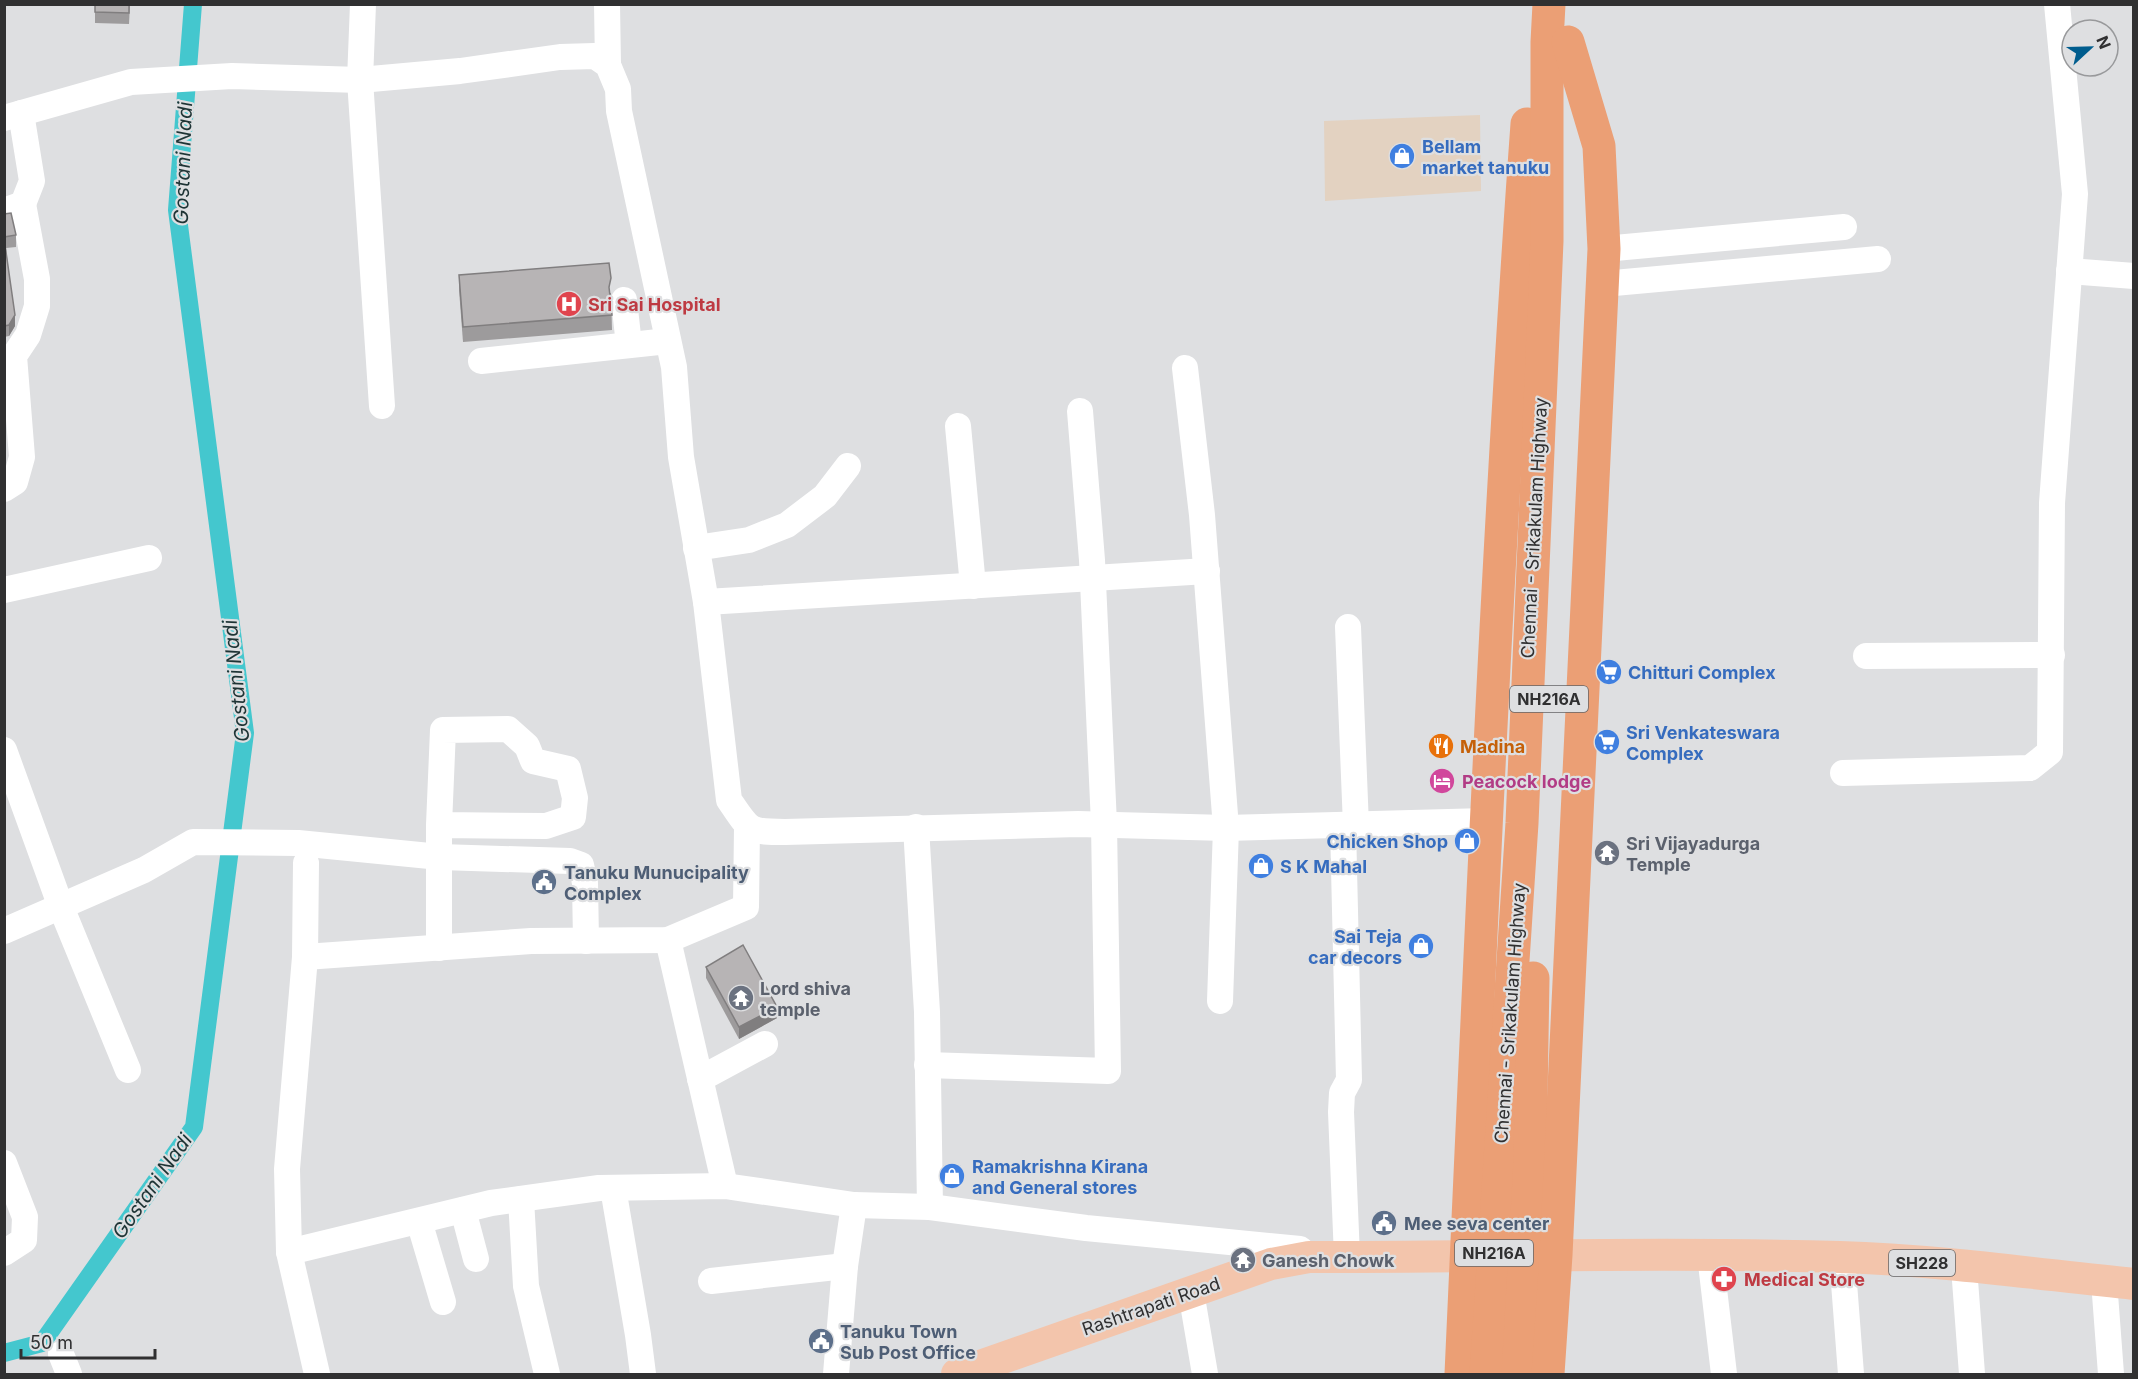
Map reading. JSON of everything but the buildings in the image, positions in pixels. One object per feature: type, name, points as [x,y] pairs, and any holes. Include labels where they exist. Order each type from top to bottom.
[{"type":"highway","name":"Chennai - Srikakulam Highway","points":[[1486,1363],[1515,1158],[1521,835],[1546,253],[1558,42],[1550,4]]},
{"type":"highway","name":"NH216A","points":[[1558,42],[1570,4]]},
{"type":"highway","points":[[1548,1374],[1556,1255],[1604,249],[1599,146],[1558,42]]},
{"type":"highway","points":[[1461,1374],[1486,821],[1516,278],[1528,110],[1558,42]]},
{"type":"highway","name":"NH216A","points":[[1515,1158],[1518,1363]]},
{"type":"main road","name":"Rashtrapati Road","points":[[962,1374],[1271,1264],[1309,1257],[1710,1255]]},
{"type":"main road","name":"SH228","points":[[1710,1255],[1842,1257],[2119,1282]]},
{"type":"street","points":[[363,4],[360,80],[382,406]]},
{"type":"street","points":[[305,957],[531,942],[668,940],[746,907],[747,827],[729,801],[705,602],[681,457],[674,368],[619,111],[618,89],[608,65],[607,4]]},
{"type":"street","points":[[1843,773],[2030,768],[2050,752],[2052,503],[2075,194],[2057,4]]},
{"type":"street","points":[[4,489],[15,482],[22,457],[14,356],[28,335],[37,306],[37,279],[14,208],[32,181],[13,116],[131,82],[232,76],[360,80],[460,71],[560,57],[595,56],[608,65]]},
{"type":"street","points":[[1604,249],[1844,227]]},
{"type":"street","points":[[1603,284],[1878,259]]},
{"type":"street","points":[[2069,271],[2133,276]]},
{"type":"street","points":[[629,345],[625,309],[662,313]]},
{"type":"street","points":[[480,361],[668,340]]},
{"type":"street","points":[[1185,368],[1202,515],[1226,828],[1220,1001]]},
{"type":"street","points":[[927,1065],[1108,1071],[1104,824],[1093,578],[1080,411]]},
{"type":"street","points":[[958,426],[973,586]]},
{"type":"street","points":[[696,548],[749,540],[787,525],[825,496],[848,466]]},
{"type":"street","points":[[4,590],[149,558]]},
{"type":"street","points":[[705,602],[1206,571]]},
{"type":"street","points":[[1347,1257],[1341,1112],[1342,1092],[1348,1080],[1350,826],[1348,627]]},
{"type":"street","points":[[1866,656],[2052,655]]},
{"type":"street","points":[[439,825],[546,826],[573,817],[575,798],[568,769],[533,761],[527,746],[508,729],[443,730],[439,825],[439,948]]},
{"type":"street","points":[[4,750],[61,907],[128,1070]]},
{"type":"street","points":[[747,827],[762,832],[785,832],[1104,824],[1226,828],[1486,821]]},
{"type":"street","points":[[916,827],[927,1012],[930,1207]]},
{"type":"street","points":[[4,931],[144,870],[193,842],[302,853],[570,861],[581,865],[585,883],[586,941]]},
{"type":"street","points":[[302,853],[305,957],[287,1169],[289,1252],[316,1374]]},
{"type":"street","points":[[668,940],[725,1186]]},
{"type":"street","points":[[700,1079],[765,1044]]},
{"type":"street","points":[[4,1163],[25,1217],[24,1240],[4,1253]]},
{"type":"street","points":[[289,1252],[462,1210],[521,1199],[599,1188],[725,1186],[854,1205],[930,1207],[1086,1228],[1300,1249],[1309,1257]]},
{"type":"street","points":[[613,1188],[643,1374]]},
{"type":"street","points":[[521,1199],[526,1286],[547,1374]]},
{"type":"street","points":[[836,1374],[845,1266],[854,1205]]},
{"type":"street","points":[[462,1210],[476,1259]]},
{"type":"street","points":[[419,1221],[443,1302]]},
{"type":"street","points":[[1710,1255],[1724,1374]]},
{"type":"street","points":[[1842,1257],[1851,1374]]},
{"type":"street","points":[[711,1281],[845,1266]]},
{"type":"street","points":[[1964,1267],[1972,1374]]},
{"type":"street","points":[[2111,1374],[2119,1282]]},
{"type":"street","points":[[1191,1292],[1205,1374]]},
{"type":"shaded area","name":"Bellam market tanuku","points":[[1480,115],[1481,191],[1325,201],[1324,121]]},
{"type":"waterway","name":"Gostani Nadi","points":[[4,1353],[42,1343],[194,1127],[245,733],[177,210],[193,4]]},
{"type":"place","name":"Bellam market tanuku","points":[[1402,156]]},
{"type":"place","name":"Sri Sai Hospital","points":[[569,304]]},
{"type":"place","name":"Chitturi Complex","points":[[1609,672]]},
{"type":"place","name":"Sri Venkateswara Complex","points":[[1607,742]]},
{"type":"place","name":"Madina","points":[[1441,746]]},
{"type":"place","name":"Peacock lodge","points":[[1442,781]]},
{"type":"place","name":"Chicken Shop","points":[[1467,841]]},
{"type":"place","name":"Sri Vijayadurga Temple","points":[[1607,853]]},
{"type":"place","name":"S K Mahal","points":[[1261,866]]},
{"type":"place","name":"Tanuku Munucipality Complex","points":[[544,882]]},
{"type":"place","name":"Sai Teja car decors","points":[[1421,946]]},
{"type":"place","name":"Lord shiva temple","points":[[741,998]]},
{"type":"place","name":"Ramakrishna Kirana and General stores","points":[[952,1176]]},
{"type":"place","name":"Mee seva center","points":[[1384,1223]]},
{"type":"place","name":"Ganesh Chowk","points":[[1243,1260]]},
{"type":"place","name":"Medical Store","points":[[1724,1279]]},
{"type":"place","name":"Tanuku Town Sub Post Office","points":[[821,1341]]}]
